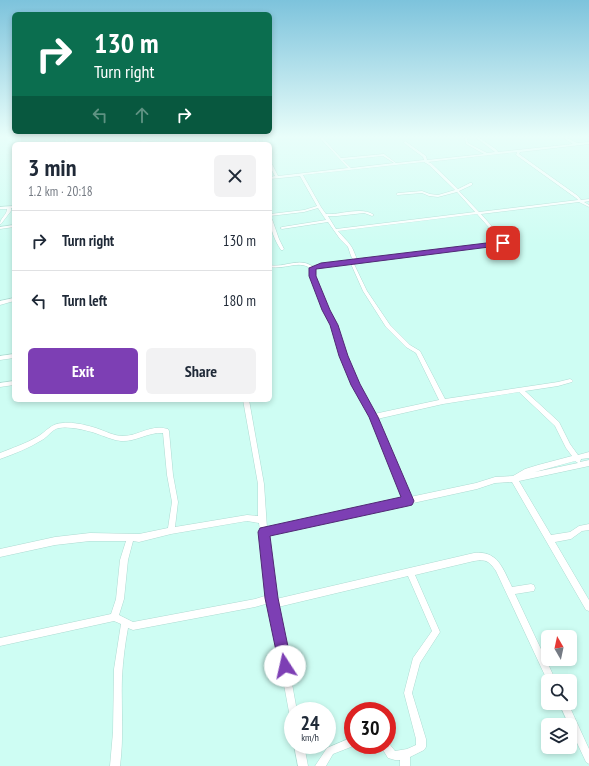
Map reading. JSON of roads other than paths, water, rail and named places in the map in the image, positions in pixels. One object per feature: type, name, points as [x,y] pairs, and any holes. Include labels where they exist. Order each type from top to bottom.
[{"type":"street","points":[[275,173],[277,177]]},
{"type":"street","points":[[272,178],[319,173]]},
{"type":"street","points":[[312,268],[321,265],[476,247],[504,242],[439,173]]},
{"type":"street","points":[[543,173],[589,206]]},
{"type":"street","points":[[300,175],[329,221],[350,247],[365,291],[388,326],[408,346],[418,352],[443,402]]},
{"type":"street","points":[[398,194],[422,192],[429,195],[438,196],[457,191],[471,184]]},
{"type":"street","points":[[336,230],[589,200]]},
{"type":"street","points":[[0,208],[12,207]]},
{"type":"street","points":[[272,215],[304,211],[320,207]]},
{"type":"street","points":[[0,223],[9,211],[9,208]]},
{"type":"street","points":[[325,214],[335,216],[366,212],[372,214]]},
{"type":"street","points":[[282,228],[329,221]]},
{"type":"street","points":[[272,224],[282,249]]},
{"type":"street","points":[[0,228],[12,226]]},
{"type":"street","points":[[272,266],[279,267],[301,263],[308,264],[312,268],[312,276],[334,325],[355,385],[373,417],[408,501]]},
{"type":"street","points":[[0,304],[12,300]]},
{"type":"street","points":[[0,358],[12,356]]},
{"type":"street","points":[[373,417],[443,402],[570,381]]},
{"type":"street","points":[[0,385],[12,383]]},
{"type":"street","points":[[520,390],[557,424],[575,458],[586,463]]},
{"type":"street","points":[[246,402],[261,484],[262,520],[272,601],[291,702]]},
{"type":"street","points":[[0,456],[19,450],[38,440],[53,427],[58,426],[78,426],[127,438],[142,432],[166,431],[174,502],[171,531]]},
{"type":"street","points":[[514,479],[517,475],[531,470],[589,455]]},
{"type":"street","points":[[264,532],[477,486],[487,481],[502,478],[514,479],[586,463]]},
{"type":"street","points":[[514,479],[589,607]]},
{"type":"street","points":[[0,553],[55,541],[90,537],[138,538],[247,518],[262,520]]},
{"type":"street","points":[[549,539],[571,535],[581,528],[589,527]]},
{"type":"street","points":[[114,617],[120,599],[124,560],[130,538]]},
{"type":"street","points":[[0,642],[114,617],[133,626],[272,601],[410,573],[474,557],[486,557],[494,561],[510,591],[549,674]]},
{"type":"street","points":[[391,754],[395,756],[405,754],[417,750],[421,746],[419,732],[408,693],[416,661],[436,632],[410,573]]},
{"type":"street","points":[[510,591],[531,588]]},
{"type":"street","points":[[115,766],[118,752],[118,675],[125,623]]},
{"type":"street","points":[[566,710],[589,758]]},
{"type":"street","points":[[320,766],[330,751],[344,746]]},
{"type":"street","points":[[301,754],[303,766]]},
{"type":"street","points":[[405,754],[405,766]]}]
